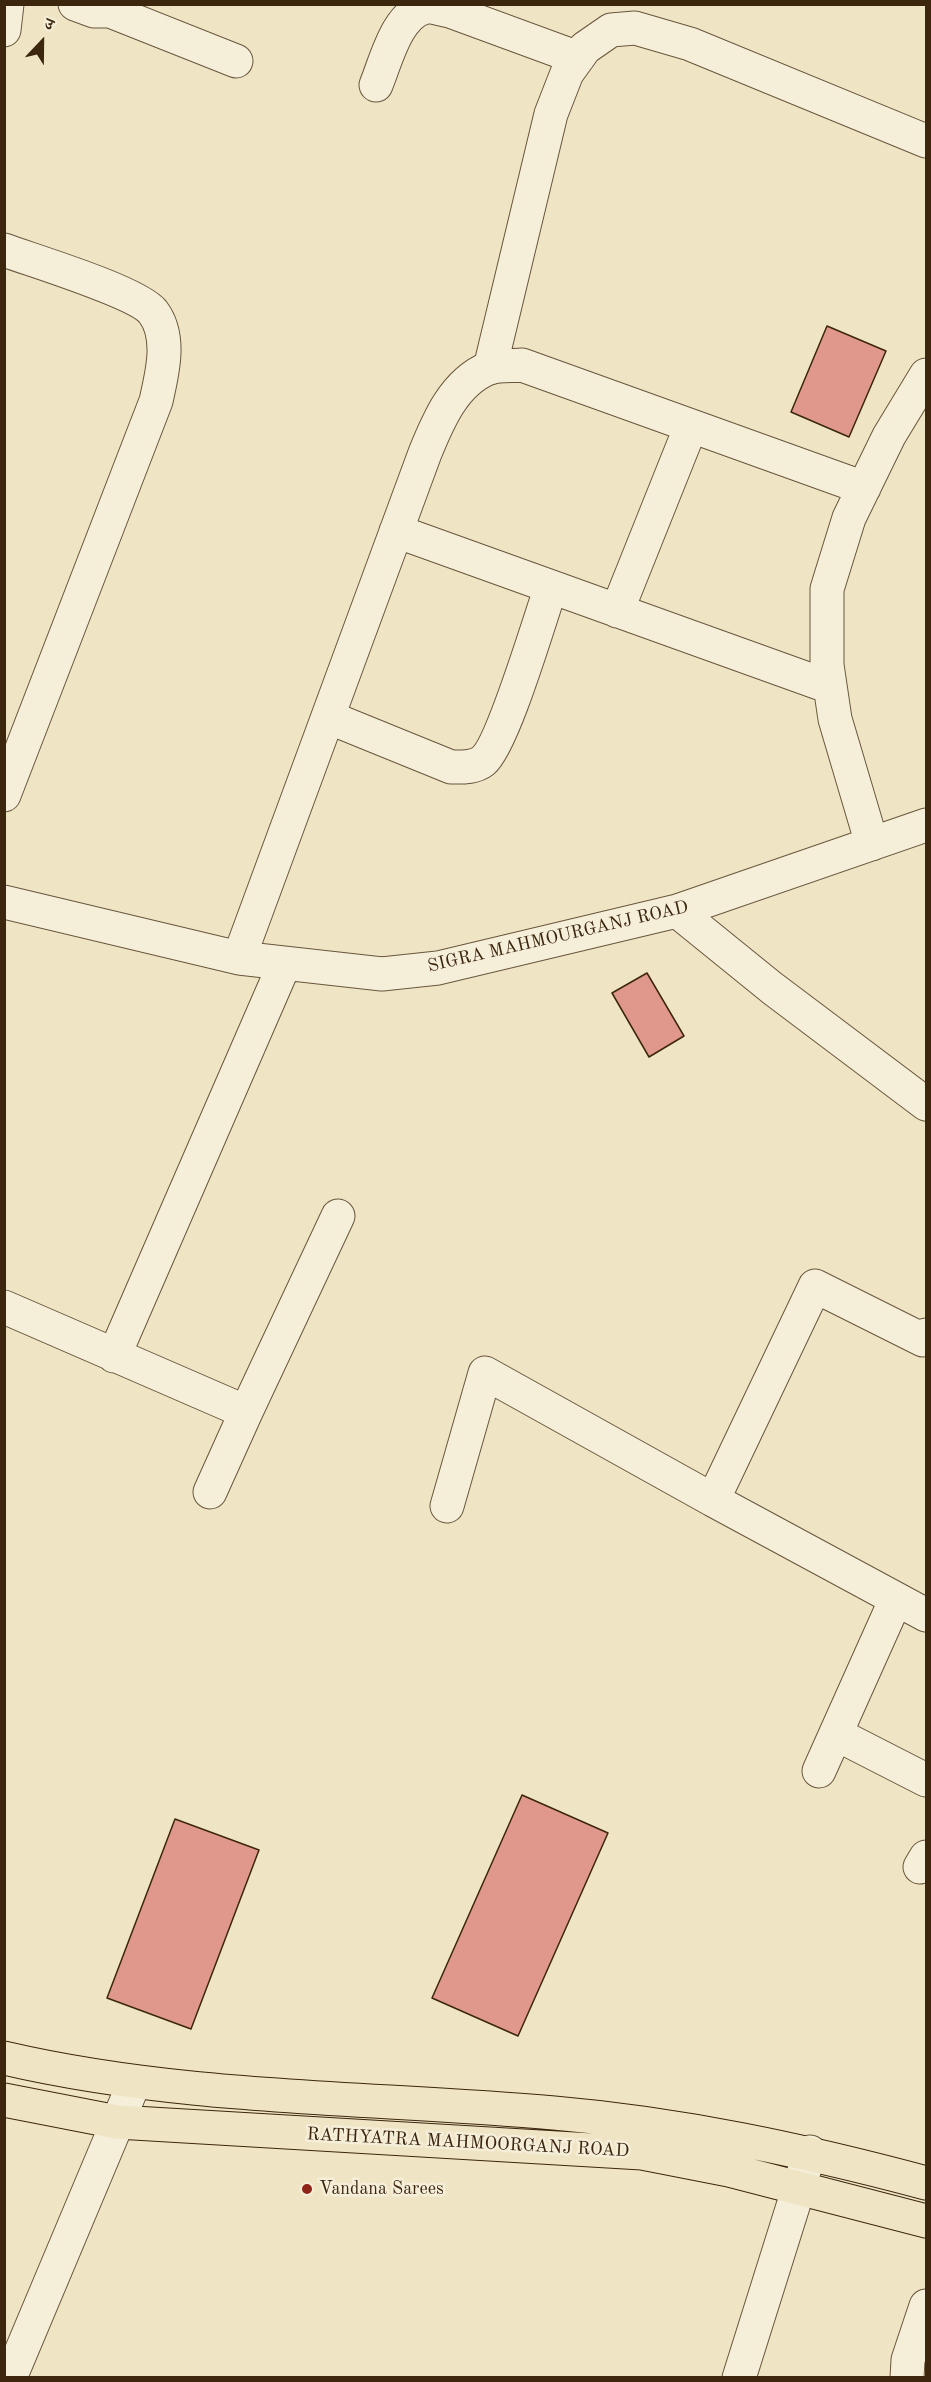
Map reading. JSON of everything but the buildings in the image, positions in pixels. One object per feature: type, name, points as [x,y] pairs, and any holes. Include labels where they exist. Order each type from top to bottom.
[{"type":"main road","name":"RATHYATRA MAHMOORGANJ ROAD","points":[[4,2058],[134,2083],[554,2113],[663,2124],[810,2152],[927,2182]]},
{"type":"main road","name":"RATHYATRA MAHMOORGANJ ROAD","points":[[4,2100],[117,2122],[642,2153],[729,2170],[927,2221]]},
{"type":"street","points":[[4,30],[7,4]]},
{"type":"street","points":[[75,4],[94,11],[112,8],[236,61]]},
{"type":"street","points":[[376,85],[405,21],[415,11],[429,7],[450,11],[578,58]]},
{"type":"street","points":[[489,368],[550,114],[567,73],[585,48],[612,30],[635,28],[690,44],[927,141]]},
{"type":"street","points":[[4,250],[129,296],[153,312],[164,339],[164,366],[156,401],[4,795]]},
{"type":"street","points":[[239,958],[396,531],[439,420],[459,389],[489,368],[522,365],[864,488]]},
{"type":"street","points":[[872,844],[835,719],[827,665],[827,589],[849,518],[889,436],[927,375]]},
{"type":"street","points":[[617,610],[691,426]]},
{"type":"street","points":[[396,531],[830,687]]},
{"type":"street","points":[[328,717],[452,767],[467,768],[483,761],[494,747],[504,722],[551,587]]},
{"type":"street","name":"SIGRA MAHMOURGANJ ROAD","points":[[4,902],[239,958],[284,965],[382,974],[438,968],[677,911],[927,825]]},
{"type":"street","points":[[677,911],[772,988],[927,1104]]},
{"type":"street","points":[[114,1356],[284,965]]},
{"type":"street","points":[[210,1492],[338,1216]]},
{"type":"street","points":[[713,1500],[815,1286],[923,1340],[927,1335]]},
{"type":"street","points":[[4,1307],[246,1412]]},
{"type":"street","points":[[447,1506],[485,1373],[713,1500],[927,1615]]},
{"type":"street","points":[[819,1771],[896,1599]]},
{"type":"street","points":[[836,1734],[927,1780]]},
{"type":"street","points":[[10,2378],[134,2083]]},
{"type":"street","points":[[739,2378],[810,2152]]},
{"type":"street","points":[[907,2378],[908,2360],[927,2306]]},
{"type":"place","name":"Vandana Sarees","points":[[307,2189]]}]
